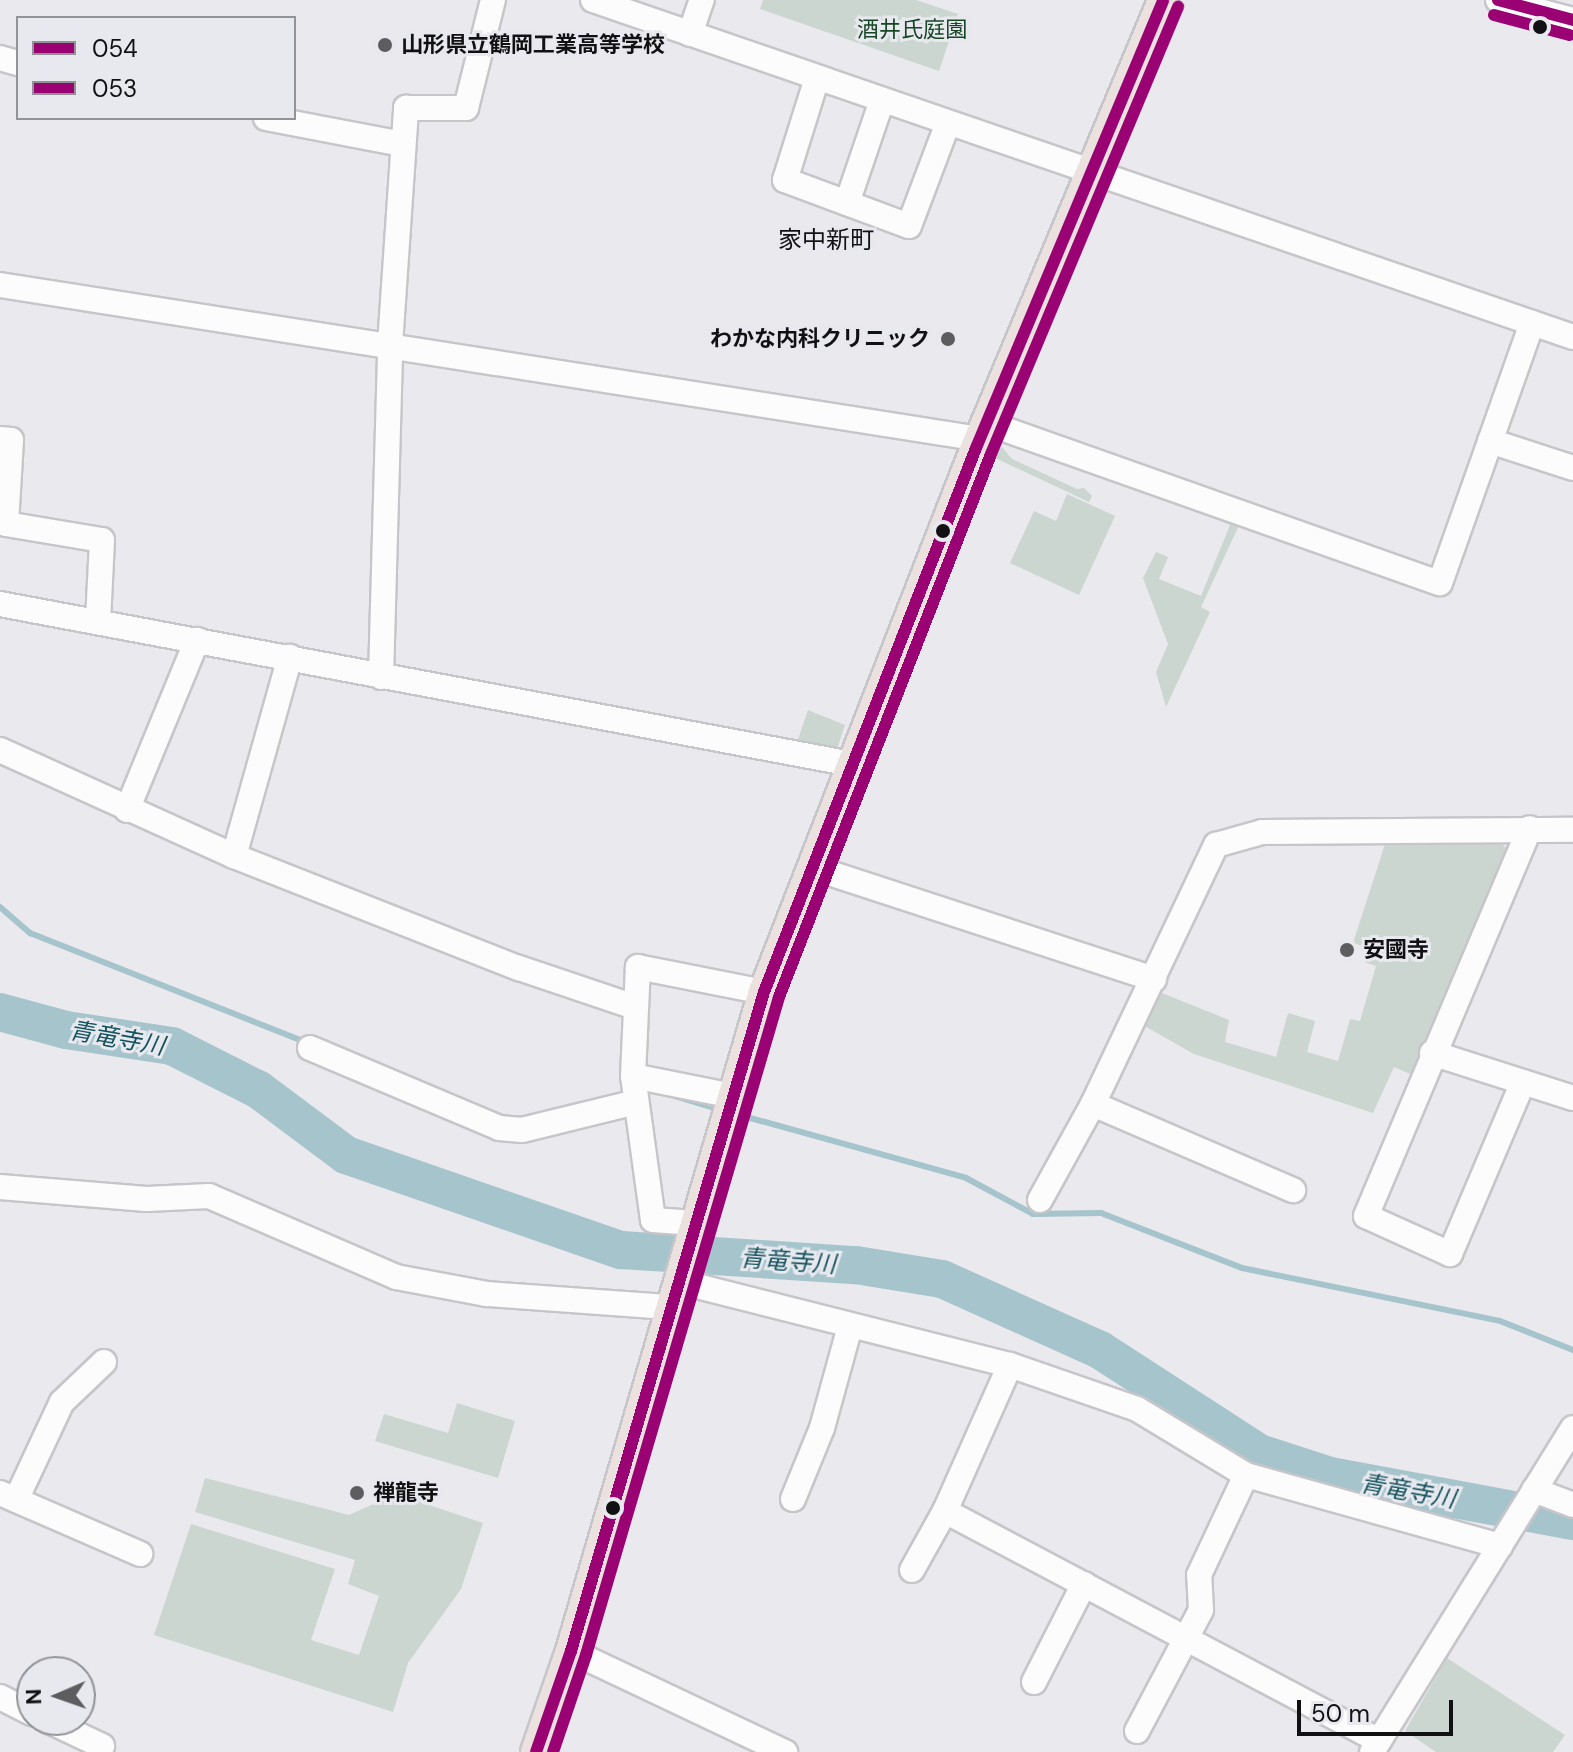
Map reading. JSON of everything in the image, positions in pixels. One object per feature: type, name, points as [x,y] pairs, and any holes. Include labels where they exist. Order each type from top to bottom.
[{"type":"main road","points":[[536,1752],[571,1651],[764,992],[984,431],[1089,171],[1163,0]]},
{"type":"street","points":[[381,677],[390,345],[406,108],[466,108],[472,101],[493,0]]},
{"type":"street","points":[[593,0],[1573,337]]},
{"type":"street","points":[[690,34],[702,0]]},
{"type":"street","points":[[1498,0],[1573,20]]},
{"type":"street","points":[[817,78],[785,180],[909,226],[948,123]]},
{"type":"street","points":[[847,203],[882,100]]},
{"type":"street","points":[[276,120],[402,144]]},
{"type":"street","points":[[0,285],[984,431],[1440,583],[1532,323]]},
{"type":"street","points":[[0,439],[11,440],[6,524],[102,540],[98,622]]},
{"type":"street","points":[[1490,441],[1573,468]]},
{"type":"street","points":[[0,604],[852,764]]},
{"type":"street","points":[[127,810],[197,640]]},
{"type":"street","points":[[234,856],[290,657]]},
{"type":"street","points":[[0,750],[234,856],[519,968],[632,1006]]},
{"type":"street","points":[[1523,1082],[1450,1254],[1366,1216],[1432,1053],[1530,828]]},
{"type":"street","points":[[1040,1200],[1093,1104],[1216,845],[1262,832],[1573,830]]},
{"type":"street","points":[[811,867],[1154,979]]},
{"type":"street","points":[[697,1214],[653,1220],[633,1076],[632,1006],[638,967],[764,992]]},
{"type":"street","points":[[310,1048],[499,1128],[522,1130],[636,1102]]},
{"type":"street","points":[[1432,1053],[1573,1098]]},
{"type":"street","points":[[633,1076],[733,1096]]},
{"type":"street","points":[[1093,1104],[1293,1190]]},
{"type":"street","points":[[0,1187],[147,1199],[209,1196],[396,1277],[487,1294],[670,1307]]},
{"type":"street","points":[[697,1286],[1010,1365],[1137,1409],[1246,1475],[1500,1546]]},
{"type":"street","points":[[793,1499],[822,1428],[850,1326]]},
{"type":"street","points":[[104,1362],[62,1402],[8,1497],[140,1554]]},
{"type":"street","points":[[912,1570],[945,1511],[1010,1365]]},
{"type":"street","points":[[945,1511],[1186,1638],[1376,1747],[1573,1428]]},
{"type":"street","points":[[1137,1731],[1201,1610],[1199,1575],[1246,1475]]},
{"type":"street","points":[[1534,1490],[1573,1505]]},
{"type":"street","points":[[1034,1682],[1084,1584]]},
{"type":"street","points":[[571,1651],[785,1752]]},
{"type":"street","points":[[81,1736],[102,1746]]},
{"type":"green space","name":"酒井氏庭園","points":[[763,0],[916,0],[958,14],[939,71],[760,9]]},
{"type":"green space","points":[[1002,447],[1012,459],[1077,489],[1084,488],[1092,496],[1089,502],[991,456]]},
{"type":"green space","points":[[1067,494],[1115,516],[1079,595],[1010,563],[1034,511],[1056,521]]},
{"type":"green space","points":[[1220,514],[1241,521],[1201,607],[1210,612],[1166,707],[1156,672],[1168,644],[1143,578],[1156,552],[1168,557],[1159,579],[1201,596],[1230,525],[1219,520]]},
{"type":"green space","points":[[808,710],[845,725],[834,758],[795,748]]},
{"type":"green space","name":"安國寺","points":[[1501,843],[1509,851],[1415,1076],[1394,1067],[1373,1113],[1194,1054],[1141,1024],[1157,991],[1229,1020],[1225,1042],[1276,1057],[1288,1013],[1315,1021],[1307,1052],[1338,1061],[1350,1019],[1360,1021],[1376,966],[1364,962],[1368,948],[1353,943],[1385,844]]},
{"type":"green space","points":[[457,1403],[515,1421],[498,1478],[375,1441],[384,1414],[448,1433]]},
{"type":"green space","points":[[205,1478],[349,1515],[396,1494],[483,1523],[461,1589],[408,1663],[393,1712],[154,1635],[191,1524],[335,1569],[311,1640],[359,1655],[379,1596],[348,1584],[355,1560],[195,1512]]},
{"type":"green space","points":[[1447,1658],[1565,1735],[1553,1752],[1436,1752],[1405,1731]]},
{"type":"waterway","points":[[0,907],[30,933],[305,1042]]},
{"type":"waterway","name":"青竜寺川","points":[[0,1012],[66,1030],[172,1046],[259,1090],[346,1155],[621,1250],[856,1265],[942,1279],[1100,1350],[1259,1453],[1330,1476],[1573,1521]]},
{"type":"waterway","points":[[671,1095],[721,1110]]},
{"type":"waterway","points":[[736,1114],[966,1178],[1033,1214],[1101,1213],[1242,1268],[1500,1321],[1573,1350]]},
{"type":"transit line","name":"054","points":[[536,1752],[571,1651],[764,992],[976,448],[1163,0]]},
{"type":"transit line","name":"054","points":[[1498,0],[1573,20]]},
{"type":"transit line","name":"053","points":[[553,1752],[586,1655],[779,997],[991,454],[1178,6]]},
{"type":"transit line","name":"053","points":[[1494,15],[1569,35]]},
{"type":"place","name":"山形県立鶴岡工業高等学校","points":[[385,45]]},
{"type":"place","name":"わかな内科クリニック","points":[[948,339]]},
{"type":"place","name":"安國寺","points":[[1347,950]]},
{"type":"place","name":"禅龍寺","points":[[357,1493]]},
{"type":"district","name":"家中新町","points":[[826,240]]}]
